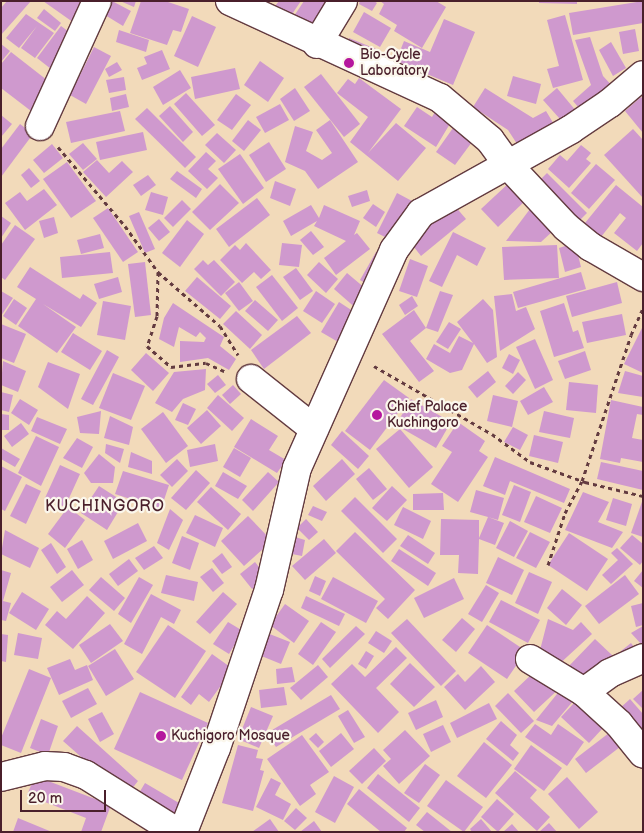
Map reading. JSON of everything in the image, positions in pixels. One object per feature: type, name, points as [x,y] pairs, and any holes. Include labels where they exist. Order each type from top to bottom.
[{"type":"street","points":[[40,126],[98,1]]},
{"type":"street","points":[[230,1],[317,44],[440,98],[490,140],[509,166],[566,227],[590,247],[643,277]]},
{"type":"street","points":[[317,44],[343,1]]},
{"type":"street","points":[[183,832],[216,748],[269,590],[296,468],[394,250],[421,213],[509,166],[610,103],[643,75]]},
{"type":"street","points":[[251,379],[314,429]]},
{"type":"street","points":[[584,692],[610,673],[643,658]]},
{"type":"street","points":[[530,659],[584,692],[619,724],[643,754]]},
{"type":"street","points":[[1,777],[45,766],[64,766],[86,775],[177,832]]},
{"type":"path","points":[[40,126],[125,226],[158,272],[220,326],[251,379]]},
{"type":"path","points":[[158,272],[157,316],[147,346],[171,367],[206,363],[237,378],[251,379]]},
{"type":"path","points":[[548,565],[565,513],[582,480],[630,335],[643,308]]},
{"type":"path","points":[[348,350],[492,434],[530,462],[582,480],[643,496]]},
{"type":"building","points":[[7,1],[31,1],[1,35],[1,8]]},
{"type":"building","points":[[43,1],[91,1],[77,25]]},
{"type":"building","points":[[112,1],[131,11],[123,26],[105,15]]},
{"type":"building","points":[[120,1],[136,1],[134,7]]},
{"type":"building","points":[[141,1],[165,1],[189,9],[181,32],[173,30],[167,45],[130,33]]},
{"type":"building","points":[[279,1],[301,1],[288,20],[272,10]]},
{"type":"building","points":[[304,1],[335,1],[312,36],[290,22]]},
{"type":"building","points":[[360,1],[374,1],[377,3],[372,11],[359,4]]},
{"type":"building","points":[[380,1],[436,1],[446,7],[422,48],[394,31],[397,25],[379,14],[384,4]]},
{"type":"building","points":[[539,1],[577,1],[577,4],[539,3]]},
{"type":"building","points":[[643,1],[643,23],[573,35],[569,13]]},
{"type":"building","points":[[44,9],[61,23],[55,31],[37,18]]},
{"type":"building","points":[[364,12],[391,28],[380,47],[353,32]]},
{"type":"building","points":[[26,14],[54,33],[35,58],[21,48],[37,26],[19,48],[6,38]]},
{"type":"building","points":[[565,15],[583,80],[553,88],[547,69],[559,66],[547,20]]},
{"type":"building","points":[[192,16],[216,27],[198,67],[174,56]]},
{"type":"building","points":[[444,19],[475,32],[453,85],[396,61],[404,41],[430,52]]},
{"type":"building","points":[[61,26],[76,37],[51,69],[37,58]]},
{"type":"building","points":[[635,29],[639,51],[623,54],[619,32]]},
{"type":"building","points":[[119,30],[149,40],[146,52],[116,42]]},
{"type":"building","points":[[590,37],[603,76],[615,89],[586,116],[573,101],[591,85],[575,40]]},
{"type":"building","points":[[349,38],[381,51],[376,63],[344,50]]},
{"type":"building","points":[[611,42],[626,68],[613,76],[599,50]]},
{"type":"building","points":[[1,44],[10,51],[1,62]]},
{"type":"building","points":[[94,47],[111,56],[86,104],[70,95]]},
{"type":"building","points":[[162,50],[170,69],[142,80],[137,68],[147,64],[144,57]]},
{"type":"building","points":[[11,52],[52,84],[31,111],[1,88],[1,64]]},
{"type":"building","points":[[260,61],[284,78],[268,102],[244,85]]},
{"type":"building","points":[[117,62],[122,70],[109,77],[105,69]]},
{"type":"building","points":[[235,68],[240,89],[195,99],[191,77]]},
{"type":"building","points":[[180,70],[191,88],[163,105],[153,87]]},
{"type":"building","points":[[321,74],[360,124],[344,137],[304,87]]},
{"type":"building","points":[[513,76],[541,84],[536,104],[507,96]]},
{"type":"building","points":[[124,77],[126,90],[109,93],[106,80]]},
{"type":"building","points":[[359,78],[401,109],[368,153],[396,123],[426,148],[398,181],[350,142],[368,117],[337,93],[348,79],[355,84]]},
{"type":"building","points":[[295,88],[310,111],[294,121],[280,99]]},
{"type":"building","points":[[485,88],[533,118],[546,111],[558,131],[523,153],[508,130],[473,107]]},
{"type":"building","points":[[557,88],[581,117],[568,128],[543,100]]},
{"type":"building","points":[[186,93],[215,125],[202,136],[174,104]]},
{"type":"building","points":[[126,94],[129,107],[112,111],[110,98]]},
{"type":"building","points":[[236,94],[251,105],[232,130],[217,120]]},
{"type":"building","points":[[641,97],[643,99],[643,133],[625,111]]},
{"type":"building","points":[[280,104],[289,120],[265,133],[256,117]]},
{"type":"building","points":[[170,106],[193,132],[183,142],[159,116]]},
{"type":"building","points":[[417,107],[432,117],[435,112],[451,122],[436,147],[404,126]]},
{"type":"building","points":[[147,108],[196,157],[185,168],[135,119]]},
{"type":"building","points":[[120,111],[125,131],[71,143],[66,122]]},
{"type":"building","points":[[1,115],[12,124],[1,137]]},
{"type":"building","points":[[248,120],[261,130],[244,151],[232,141]]},
{"type":"building","points":[[330,120],[358,162],[318,189],[305,171],[285,162],[295,126],[313,132],[306,151],[322,160],[332,153],[316,130]]},
{"type":"building","points":[[20,124],[33,134],[1,177],[1,149]]},
{"type":"building","points":[[453,128],[472,142],[455,165],[436,152]]},
{"type":"building","points":[[633,129],[643,140],[643,198],[604,155]]},
{"type":"building","points":[[143,132],[147,150],[100,160],[96,142]]},
{"type":"building","points":[[217,133],[236,150],[224,163],[205,145]]},
{"type":"building","points":[[269,142],[286,169],[266,182],[249,155]]},
{"type":"building","points":[[83,143],[97,159],[83,170],[69,154]]},
{"type":"building","points":[[52,144],[63,158],[44,173],[33,160]]},
{"type":"building","points":[[581,145],[591,153],[586,159],[591,163],[569,188],[548,169],[560,155],[567,161]]},
{"type":"building","points":[[206,152],[216,161],[208,169],[218,178],[207,189],[188,171]]},
{"type":"building","points":[[240,154],[264,188],[243,204],[218,169]]},
{"type":"building","points":[[97,160],[109,173],[122,161],[133,172],[106,197],[83,172]]},
{"type":"building","points":[[67,162],[96,201],[71,218],[43,179]]},
{"type":"building","points":[[596,164],[615,180],[589,209],[571,193]]},
{"type":"building","points":[[29,168],[40,181],[31,188],[21,175]]},
{"type":"building","points":[[177,171],[202,189],[196,198],[170,179]]},
{"type":"building","points":[[547,173],[587,213],[573,227],[533,187]]},
{"type":"building","points":[[148,175],[156,185],[141,196],[133,185]]},
{"type":"building","points":[[275,181],[296,189],[290,206],[270,198]]},
{"type":"building","points":[[510,182],[526,200],[498,227],[481,209]]},
{"type":"building","points":[[220,184],[239,203],[210,230],[192,212]]},
{"type":"building","points":[[616,185],[643,207],[643,243],[637,251],[614,233],[626,218],[620,213],[593,247],[576,234]]},
{"type":"building","points":[[44,189],[57,205],[25,230],[5,203],[20,192],[27,201]]},
{"type":"building","points":[[367,190],[370,201],[352,207],[348,196]]},
{"type":"building","points":[[151,192],[168,197],[163,215],[145,210]]},
{"type":"building","points":[[397,193],[412,201],[393,241],[377,233]]},
{"type":"building","points":[[257,198],[270,215],[229,247],[216,229]]},
{"type":"building","points":[[182,200],[191,209],[173,227],[164,218]]},
{"type":"building","points":[[373,204],[385,212],[376,227],[363,218]]},
{"type":"building","points":[[311,205],[319,218],[324,205],[360,221],[354,235],[357,233],[370,249],[336,275],[324,258],[346,241],[314,226],[317,221],[291,236],[283,221]]},
{"type":"building","points":[[454,205],[466,219],[421,256],[410,242]]},
{"type":"building","points":[[108,208],[138,252],[123,262],[93,218]]},
{"type":"building","points":[[530,209],[553,231],[541,242],[506,241]]},
{"type":"building","points":[[139,212],[155,249],[145,253],[129,216]]},
{"type":"building","points":[[1,216],[11,223],[1,238]]},
{"type":"building","points":[[54,217],[58,233],[44,238],[39,221]]},
{"type":"building","points":[[159,219],[170,232],[159,241],[148,228]]},
{"type":"building","points":[[187,220],[204,234],[180,267],[162,253]]},
{"type":"building","points":[[15,225],[35,239],[5,280],[1,277],[1,245]]},
{"type":"building","points":[[311,231],[324,247],[313,255],[300,240]]},
{"type":"building","points":[[453,232],[486,248],[477,266],[457,255],[442,287],[429,281]]},
{"type":"building","points":[[100,234],[104,248],[81,254],[77,240]]},
{"type":"building","points":[[246,243],[271,270],[261,279],[254,272],[242,283],[220,260],[235,245],[240,250]]},
{"type":"building","points":[[282,243],[302,245],[299,267],[279,265]]},
{"type":"building","points":[[575,243],[581,267],[565,272],[559,248]]},
{"type":"building","points":[[557,245],[559,278],[504,280],[502,247]]},
{"type":"building","points":[[110,252],[113,273],[62,278],[60,257]]},
{"type":"building","points":[[376,252],[388,259],[372,287],[360,280]]},
{"type":"building","points":[[410,259],[428,266],[417,297],[399,291]]},
{"type":"building","points":[[203,260],[208,265],[214,260],[235,282],[221,296],[194,269]]},
{"type":"building","points":[[145,262],[151,315],[135,317],[128,264]]},
{"type":"building","points":[[319,262],[338,279],[326,293],[307,275]]},
{"type":"building","points":[[30,267],[80,299],[83,294],[97,303],[81,327],[43,304],[76,327],[57,353],[18,326],[36,299],[17,287]]},
{"type":"building","points":[[296,268],[313,291],[300,300],[283,277]]},
{"type":"building","points":[[581,272],[586,289],[518,308],[513,292]]},
{"type":"building","points":[[347,273],[372,294],[358,310],[334,289]]},
{"type":"building","points":[[272,275],[298,308],[282,321],[256,287]]},
{"type":"building","points":[[118,277],[122,292],[99,299],[94,284]]},
{"type":"building","points":[[197,277],[231,306],[220,319],[185,291]]},
{"type":"building","points":[[239,282],[253,301],[239,311],[225,293]]},
{"type":"building","points":[[617,282],[622,303],[572,317],[566,296]]},
{"type":"building","points":[[1,291],[13,298],[1,316]]},
{"type":"building","points":[[316,291],[335,304],[322,323],[303,311]]},
{"type":"building","points":[[440,291],[453,295],[438,332],[426,328]]},
{"type":"building","points":[[512,294],[516,311],[526,307],[535,329],[500,351],[494,296]]},
{"type":"building","points":[[412,296],[418,306],[405,315],[399,305]]},
{"type":"building","points":[[14,299],[27,308],[16,325],[3,316]]},
{"type":"building","points":[[483,299],[493,310],[497,357],[487,363],[474,344],[462,370],[450,373],[426,359],[434,344],[450,353],[459,336],[473,343],[457,322]]},
{"type":"building","points":[[255,300],[278,320],[268,331],[245,311]]},
{"type":"building","points":[[103,301],[131,306],[125,340],[97,335]]},
{"type":"building","points":[[339,302],[362,317],[345,346],[321,332]]},
{"type":"building","points":[[173,303],[224,337],[220,346],[236,359],[229,370],[208,358],[180,362],[180,341],[204,342],[206,338],[200,332],[196,337],[179,327],[174,347],[159,339],[164,318]]},
{"type":"building","points":[[564,303],[573,332],[578,330],[584,348],[554,357],[540,311]]},
{"type":"building","points":[[414,310],[426,328],[410,341],[434,371],[419,382],[382,334]]},
{"type":"building","points":[[236,311],[262,335],[250,349],[223,324]]},
{"type":"building","points":[[622,314],[626,335],[587,343],[582,322]]},
{"type":"building","points":[[297,316],[311,333],[264,369],[251,350]]},
{"type":"building","points":[[449,322],[461,329],[448,349],[436,342]]},
{"type":"building","points":[[1,324],[26,334],[14,363],[1,358]]},
{"type":"building","points":[[643,326],[643,373],[624,364]]},
{"type":"building","points":[[73,333],[102,351],[90,370],[61,352]]},
{"type":"building","points":[[535,339],[553,380],[535,389],[516,347]]},
{"type":"building","points":[[107,350],[119,357],[93,405],[81,399]]},
{"type":"building","points":[[585,351],[591,370],[565,379],[558,361]]},
{"type":"building","points":[[146,353],[169,373],[153,391],[131,370]]},
{"type":"building","points":[[509,354],[520,360],[513,374],[502,368]]},
{"type":"building","points":[[3,361],[26,371],[18,392],[1,385]]},
{"type":"building","points":[[48,362],[80,374],[68,409],[38,387]]},
{"type":"building","points":[[206,369],[205,390],[183,399],[172,412],[155,403],[174,372]]},
{"type":"building","points":[[488,371],[496,382],[477,398],[468,387]]},
{"type":"building","points":[[625,371],[643,376],[643,397],[618,393]]},
{"type":"building","points":[[518,372],[526,380],[513,394],[505,386]]},
{"type":"building","points":[[113,373],[145,386],[131,420],[99,408]]},
{"type":"building","points":[[218,375],[226,385],[215,393],[207,384]]},
{"type":"building","name":"Chief Palace Kuchingoro","points":[[384,380],[409,398],[370,450],[345,431]]},
{"type":"building","points":[[569,382],[598,385],[596,413],[566,410]]},
{"type":"building","points":[[233,385],[241,394],[230,404],[222,395]]},
{"type":"building","points":[[544,387],[553,402],[528,415],[520,401]]},
{"type":"building","points":[[1,392],[13,395],[9,412],[1,410]]},
{"type":"building","points":[[218,395],[244,418],[232,431],[207,408]]},
{"type":"building","points":[[493,395],[518,401],[512,427],[487,421]]},
{"type":"building","points":[[20,399],[38,410],[29,425],[11,413]]},
{"type":"building","points":[[411,399],[451,422],[436,448],[396,425]]},
{"type":"building","points":[[611,400],[643,407],[643,415],[637,414],[632,438],[643,440],[643,462],[621,458],[620,463],[600,459]]},
{"type":"building","points":[[183,403],[196,409],[188,425],[175,420]]},
{"type":"building","points":[[207,410],[221,426],[201,444],[187,428]]},
{"type":"building","points":[[101,411],[99,434],[80,433],[77,417]]},
{"type":"building","points":[[544,411],[574,418],[570,438],[539,432]]},
{"type":"building","points":[[163,412],[188,446],[166,463],[141,429]]},
{"type":"building","points":[[1,414],[9,415],[9,430],[1,430]]},
{"type":"building","points":[[110,416],[133,427],[129,445],[104,438]]},
{"type":"building","points":[[37,417],[67,429],[60,444],[31,431]]},
{"type":"building","points":[[251,419],[278,436],[269,450],[286,460],[277,473],[234,447]]},
{"type":"building","points":[[458,422],[485,441],[479,451],[488,457],[458,502],[431,484],[452,452],[442,446]]},
{"type":"building","points":[[21,423],[29,434],[12,447],[4,436]]},
{"type":"building","points":[[513,427],[528,435],[520,450],[504,442]]},
{"type":"building","points":[[400,429],[433,467],[409,488],[376,449]]},
{"type":"building","points":[[342,431],[369,456],[358,469],[331,445]]},
{"type":"building","points":[[534,435],[563,442],[558,463],[529,456]]},
{"type":"building","points":[[36,436],[59,447],[41,486],[18,473]]},
{"type":"building","points":[[77,438],[93,447],[82,468],[63,458]]},
{"type":"building","points":[[106,444],[124,449],[120,463],[105,453]]},
{"type":"building","points":[[215,444],[218,461],[190,467],[187,450]]},
{"type":"building","points":[[1,448],[20,459],[15,467],[1,459]]},
{"type":"building","points":[[234,448],[251,458],[240,477],[223,467]]},
{"type":"building","points":[[131,452],[152,461],[152,474],[128,467]]},
{"type":"building","points":[[99,454],[115,467],[113,483],[91,483],[84,473]]},
{"type":"building","points":[[495,457],[570,489],[564,503],[510,481],[505,495],[483,486]]},
{"type":"building","points":[[177,459],[188,471],[172,487],[160,475]]},
{"type":"building","points":[[342,459],[355,474],[326,501],[313,486]]},
{"type":"building","points":[[601,462],[643,471],[643,490],[597,479]]},
{"type":"building","points":[[60,465],[80,474],[65,507],[45,498]]},
{"type":"building","points":[[1,466],[22,477],[5,511],[1,509]]},
{"type":"building","points":[[369,468],[387,489],[373,500],[356,479]]},
{"type":"building","points":[[196,470],[210,483],[186,510],[171,498]]},
{"type":"building","points":[[123,471],[169,485],[161,509],[115,494]]},
{"type":"building","points":[[223,472],[247,486],[238,499],[215,486]]},
{"type":"building","points":[[268,472],[279,482],[253,511],[242,500]]},
{"type":"building","points":[[26,484],[41,491],[26,524],[10,516]]},
{"type":"building","points":[[514,485],[531,492],[520,522],[502,515]]},
{"type":"building","points":[[99,486],[124,502],[107,530],[81,513]]},
{"type":"building","points":[[392,486],[407,500],[387,521],[372,508]]},
{"type":"building","points":[[211,487],[241,514],[228,530],[197,502]]},
{"type":"building","points":[[476,490],[504,498],[498,520],[470,512]]},
{"type":"building","points":[[583,492],[609,502],[598,522],[623,532],[612,548],[565,530]]},
{"type":"building","points":[[443,493],[444,510],[413,510],[413,494]]},
{"type":"building","points":[[536,496],[562,508],[550,533],[524,522]]},
{"type":"building","points":[[355,497],[397,539],[383,553],[341,511]]},
{"type":"building","points":[[613,498],[632,504],[626,526],[606,520]]},
{"type":"building","points":[[643,499],[643,537],[631,533]]},
{"type":"building","points":[[313,506],[327,512],[322,521],[308,515]]},
{"type":"building","points":[[68,507],[85,520],[65,548],[48,534]]},
{"type":"building","points":[[403,507],[431,521],[423,539],[394,525]]},
{"type":"building","points":[[170,509],[183,520],[169,550],[157,543]]},
{"type":"building","points":[[195,515],[223,528],[215,547],[186,533]]},
{"type":"building","points":[[248,516],[272,541],[244,566],[221,541]]},
{"type":"building","points":[[488,517],[504,523],[495,545],[479,539],[478,574],[458,573],[459,555],[440,555],[441,519],[479,520],[479,538]]},
{"type":"building","points":[[306,519],[318,532],[309,540],[297,528]]},
{"type":"building","points":[[510,521],[528,531],[514,557],[496,548]]},
{"type":"building","points":[[138,523],[147,541],[113,559],[104,541]]},
{"type":"building","points":[[5,530],[39,548],[30,568],[1,554]]},
{"type":"building","points":[[355,532],[415,590],[388,619],[376,608],[385,599],[336,551]]},
{"type":"building","points":[[530,532],[550,542],[536,568],[516,558]]},
{"type":"building","points":[[569,533],[608,559],[587,591],[548,565]]},
{"type":"building","points":[[408,535],[435,553],[428,564],[400,546]]},
{"type":"building","points":[[632,535],[643,544],[643,561],[640,565],[620,548]]},
{"type":"building","points":[[182,536],[199,543],[190,570],[172,563]]},
{"type":"building","points":[[295,537],[305,540],[302,556],[292,554]]},
{"type":"building","points":[[324,539],[336,553],[305,580],[292,566]]},
{"type":"building","points":[[82,540],[93,560],[78,569],[67,549]]},
{"type":"building","points":[[51,543],[66,567],[57,574],[41,550]]},
{"type":"building","points":[[154,546],[163,558],[144,570],[135,558]]},
{"type":"building","points":[[617,548],[633,564],[611,584],[602,575],[618,560],[611,553]]},
{"type":"building","points":[[399,549],[436,573],[428,586],[391,561]]},
{"type":"building","points":[[222,553],[232,567],[222,574],[212,561]]},
{"type":"building","points":[[498,557],[524,570],[512,595],[486,583]]},
{"type":"building","points":[[129,559],[138,571],[118,586],[109,574]]},
{"type":"building","points":[[255,562],[267,577],[252,589],[240,574]]},
{"type":"building","points":[[212,568],[224,583],[213,592],[200,577]]},
{"type":"building","points":[[1,570],[11,573],[3,601],[11,603],[6,621],[1,620]]},
{"type":"building","points":[[72,570],[84,585],[62,602],[50,587]]},
{"type":"building","points":[[643,570],[643,588],[634,581]]},
{"type":"building","points":[[529,572],[552,582],[538,614],[515,603]]},
{"type":"building","points":[[166,575],[198,582],[194,601],[161,593]]},
{"type":"building","points":[[625,575],[639,594],[599,624],[585,606]]},
{"type":"building","points":[[315,576],[326,581],[320,596],[309,591]]},
{"type":"building","points":[[101,577],[125,598],[114,611],[89,590]]},
{"type":"building","points":[[139,577],[153,585],[131,623],[118,614]]},
{"type":"building","points":[[333,577],[378,601],[366,623],[321,599]]},
{"type":"building","points":[[454,578],[464,599],[424,618],[414,598]]},
{"type":"building","points":[[486,585],[499,593],[482,622],[468,614]]},
{"type":"building","points":[[562,589],[582,605],[566,625],[547,608]]},
{"type":"building","points":[[22,592],[49,609],[36,630],[9,613]]},
{"type":"building","points":[[223,592],[237,604],[210,634],[196,622]]},
{"type":"building","points":[[151,594],[181,610],[174,624],[161,617],[142,654],[124,644]]},
{"type":"building","points":[[87,596],[105,613],[73,649],[45,625],[57,611],[66,619]]},
{"type":"building","points":[[306,596],[345,614],[339,626],[301,608]]},
{"type":"building","points":[[501,600],[540,620],[528,643],[489,622]]},
{"type":"building","points":[[643,603],[643,625],[636,627],[631,606]]},
{"type":"building","points":[[285,604],[309,621],[294,643],[270,625]]},
{"type":"building","points":[[462,618],[475,629],[456,652],[442,640]]},
{"type":"building","points":[[407,619],[456,671],[441,686],[391,633]]},
{"type":"building","points":[[548,619],[573,630],[581,622],[592,634],[556,667],[539,654]]},
{"type":"building","points":[[228,622],[243,631],[229,654],[213,644]]},
{"type":"building","points":[[321,622],[336,632],[313,665],[298,654]]},
{"type":"building","points":[[110,624],[123,641],[91,663],[79,645]]},
{"type":"building","points":[[168,625],[206,651],[175,698],[136,672]]},
{"type":"building","points":[[487,625],[526,651],[507,679],[468,653]]},
{"type":"building","points":[[356,626],[365,634],[330,668],[322,659]]},
{"type":"building","points":[[643,626],[643,646],[631,633]]},
{"type":"building","points":[[376,631],[392,641],[384,653],[368,643]]},
{"type":"building","points":[[18,633],[42,638],[38,659],[14,655]]},
{"type":"building","points":[[267,633],[290,642],[281,664],[259,655]]},
{"type":"building","points":[[1,634],[8,635],[6,662],[1,661]]},
{"type":"building","points":[[595,639],[613,656],[584,685],[567,668]]},
{"type":"building","points":[[631,643],[638,652],[628,660],[621,651]]},
{"type":"building","points":[[396,647],[407,658],[376,688],[399,712],[378,733],[331,684],[352,664],[365,677]]},
{"type":"building","points":[[115,649],[134,679],[106,696],[88,666]]},
{"type":"building","points":[[366,651],[374,656],[366,669],[358,664]]},
{"type":"building","points":[[212,654],[233,669],[209,702],[199,694],[191,705],[181,697]]},
{"type":"building","points":[[70,659],[75,670],[87,665],[93,680],[59,695],[47,668]]},
{"type":"building","points":[[410,663],[435,687],[414,707],[390,684]]},
{"type":"building","points":[[318,665],[328,677],[301,700],[290,688]]},
{"type":"building","points":[[481,666],[495,682],[465,710],[444,687],[458,674],[465,682]]},
{"type":"building","points":[[292,667],[295,682],[277,684],[276,669]]},
{"type":"building","points":[[29,669],[51,678],[21,753],[1,745],[1,738]]},
{"type":"building","points":[[533,673],[544,685],[552,677],[561,687],[534,712],[514,691]]},
{"type":"building","points":[[284,687],[287,705],[261,708],[259,690]]},
{"type":"building","points":[[88,688],[97,704],[71,718],[62,701]]},
{"type":"building","points":[[561,689],[574,700],[552,726],[536,720]]},
{"type":"building","points":[[643,690],[643,709],[633,699]]},
{"type":"building","name":"Kuchigoro Mosque","points":[[140,692],[208,723],[182,780],[114,749]]},
{"type":"building","points":[[508,693],[534,721],[521,733],[495,706]]},
{"type":"building","points":[[331,695],[340,709],[276,747],[267,733]]},
{"type":"building","points":[[630,699],[643,714],[643,739],[618,710]]},
{"type":"building","points":[[436,700],[443,717],[416,730],[408,713]]},
{"type":"building","points":[[489,703],[497,719],[457,738],[450,723]]},
{"type":"building","points":[[574,703],[603,728],[589,743],[561,717]]},
{"type":"building","points":[[251,707],[273,716],[259,748],[238,739]]},
{"type":"building","points":[[348,710],[365,737],[354,743],[338,716]]},
{"type":"building","points":[[102,712],[114,734],[100,742],[88,719]]},
{"type":"building","points":[[41,719],[58,726],[48,755],[30,748]]},
{"type":"building","points":[[501,721],[517,735],[510,745],[519,753],[513,761],[486,739]]},
{"type":"building","points":[[535,724],[551,735],[558,724],[584,742],[567,766],[525,737]]},
{"type":"building","points":[[443,725],[451,742],[431,752],[423,734]]},
{"type":"building","points":[[77,726],[138,781],[131,790],[118,779],[113,785],[63,741]]},
{"type":"building","points":[[405,730],[430,756],[399,784],[383,766],[391,759],[383,750]]},
{"type":"building","points":[[316,733],[324,742],[318,748],[309,739]]},
{"type":"building","points":[[341,733],[354,749],[331,767],[319,751]]},
{"type":"building","points":[[609,733],[620,747],[586,773],[575,759]]},
{"type":"building","points":[[302,735],[329,772],[310,785],[316,794],[300,806],[267,759]]},
{"type":"building","points":[[484,742],[512,765],[486,798],[457,776]]},
{"type":"building","points":[[238,745],[258,750],[256,758],[263,759],[260,770],[264,771],[253,811],[222,803]]},
{"type":"building","points":[[531,745],[562,768],[544,791],[514,769]]},
{"type":"building","points":[[374,748],[386,761],[362,784],[349,771]]},
{"type":"building","points":[[425,764],[440,775],[419,803],[404,793]]},
{"type":"building","points":[[515,771],[537,790],[530,798],[550,817],[537,831],[495,793]]},
{"type":"building","points":[[378,774],[420,808],[409,822],[367,788]]},
{"type":"building","points":[[35,776],[111,805],[101,832],[81,832],[86,818],[27,795]]},
{"type":"building","points":[[334,776],[354,787],[335,823],[315,812]]},
{"type":"building","points":[[567,777],[598,812],[579,829],[548,794]]},
{"type":"building","points":[[194,778],[177,822],[136,798],[145,783],[179,803]]},
{"type":"building","points":[[271,778],[281,783],[275,795],[291,804],[283,820],[256,807]]},
{"type":"building","points":[[446,780],[483,807],[464,832],[427,806]]},
{"type":"building","points":[[359,789],[407,828],[404,832],[381,832],[347,804]]},
{"type":"building","points":[[497,799],[514,814],[498,832],[481,817]]},
{"type":"building","points":[[296,808],[307,818],[295,830],[284,821]]},
{"type":"building","points":[[427,812],[452,832],[425,832],[416,825]]},
{"type":"building","points":[[18,818],[52,832],[13,832]]},
{"type":"building","points":[[270,819],[279,832],[252,832]]},
{"type":"building","points":[[481,819],[492,832],[472,832],[470,829]]},
{"type":"building","points":[[314,821],[322,832],[300,832]]},
{"type":"building","points":[[549,823],[557,832],[539,832]]},
{"type":"building","points":[[512,824],[519,832],[503,832]]},
{"type":"place","name":"Bio-Cycle Laboratory","points":[[349,63]]},
{"type":"place","name":"Chief Palace Kuchingoro","points":[[377,415]]},
{"type":"place","name":"Kuchigoro Mosque","points":[[161,736]]},
{"type":"district","name":"KUCHINGORO","points":[[105,507]]}]
